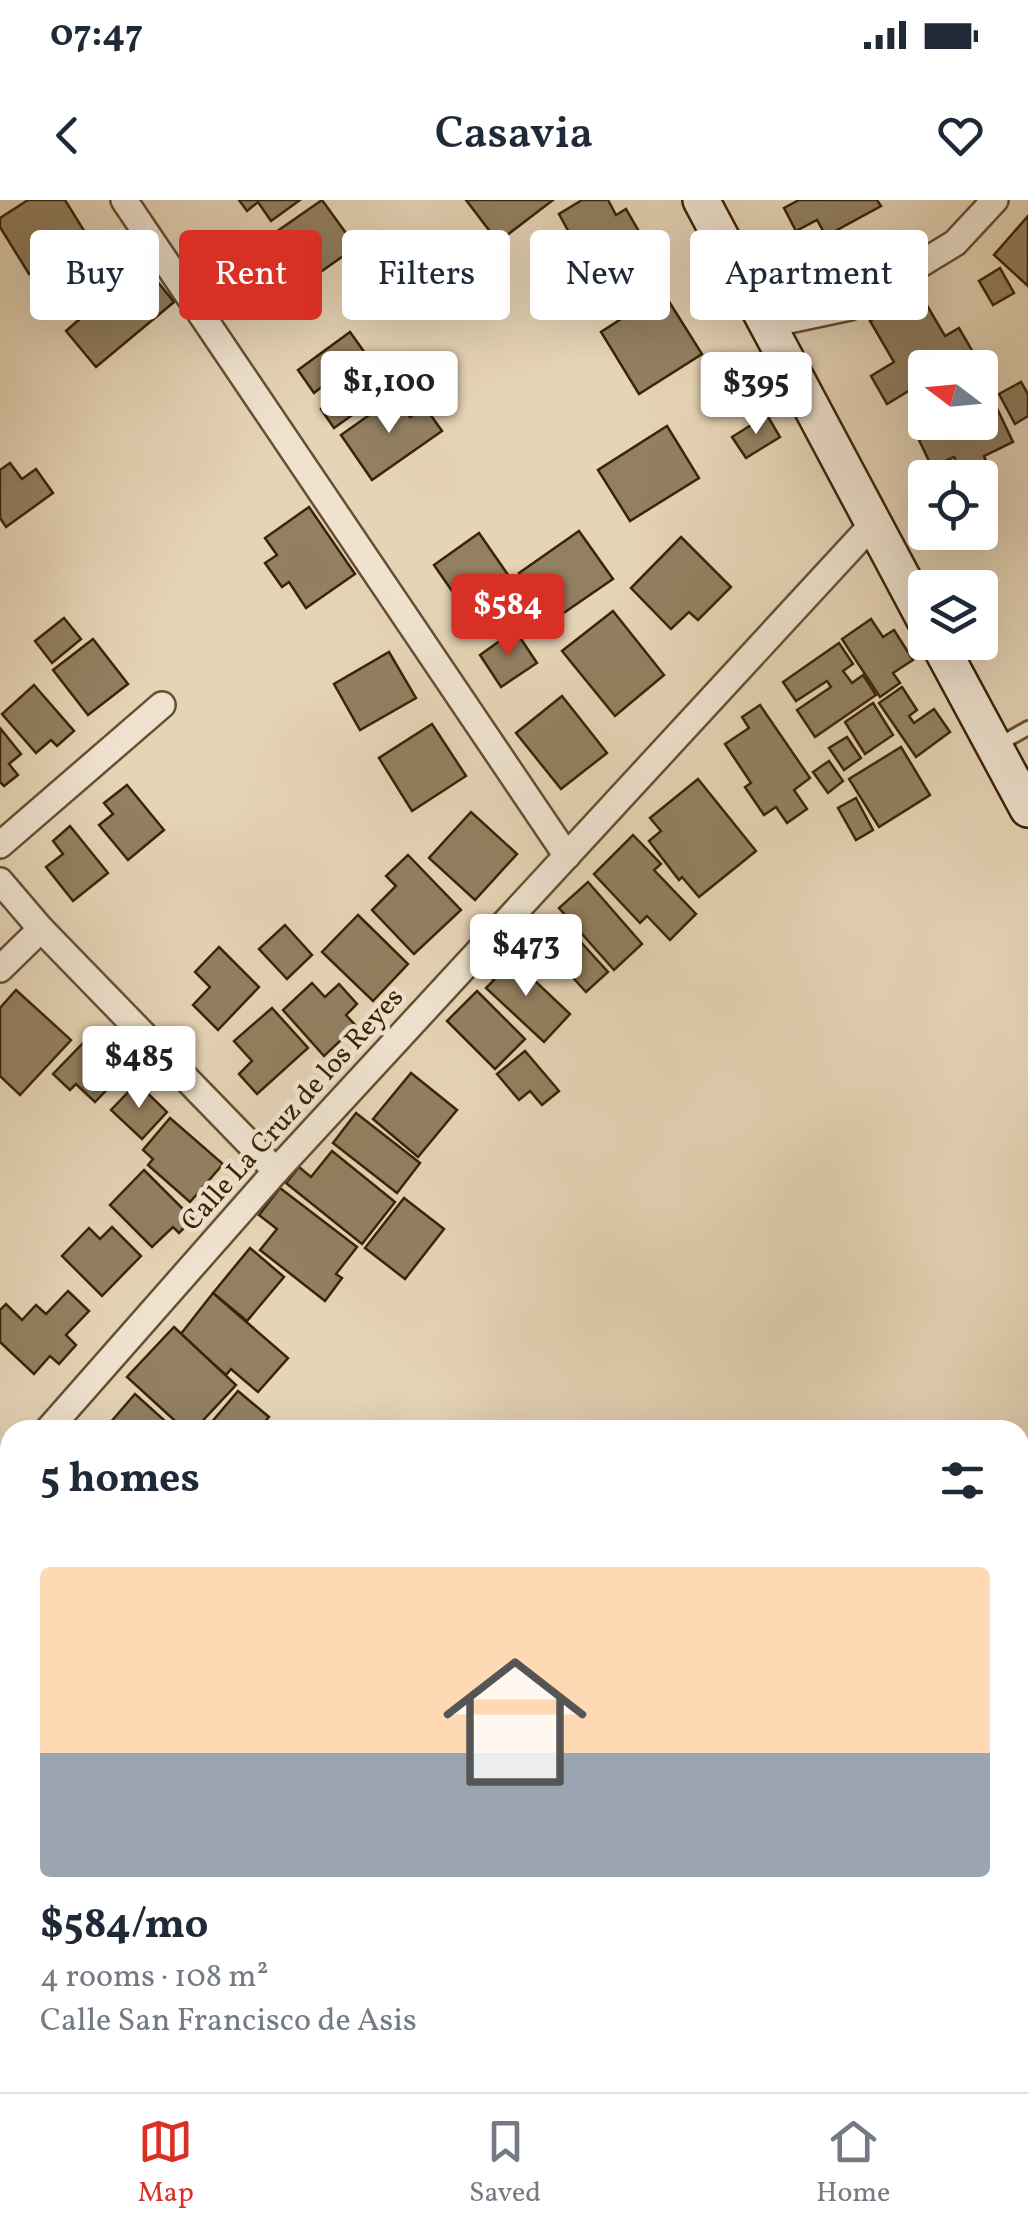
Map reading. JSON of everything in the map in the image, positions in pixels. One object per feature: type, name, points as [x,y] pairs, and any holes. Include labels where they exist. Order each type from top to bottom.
[{"type":"main road","points":[[701,200],[908,590]]},
{"type":"main road","points":[[948,660],[1028,808]]},
{"type":"street","points":[[124,200],[567,856]]},
{"type":"street","points":[[770,324],[850,308],[955,243],[996,200]]},
{"type":"street","name":"Calle La Cruz de los Reyes","points":[[57,1420],[276,1171],[872,525]]},
{"type":"street","points":[[0,845],[162,705]]},
{"type":"street","points":[[0,881],[276,1171]]},
{"type":"street","points":[[0,968],[42,929]]},
{"type":"lane","points":[[996,746],[1028,728]]},
{"type":"building","points":[[28,200],[65,200],[84,230],[30,230],[29,274],[0,227],[0,218]]},
{"type":"building","points":[[239,200],[300,200],[271,221],[258,202],[247,211]]},
{"type":"building","points":[[322,200],[344,230],[342,257],[322,271],[322,230],[279,230]]},
{"type":"building","points":[[466,200],[553,200],[510,233],[489,230]]},
{"type":"building","points":[[582,200],[608,200],[616,215],[626,209],[638,230],[568,230],[559,214]]},
{"type":"building","points":[[799,200],[877,200],[881,206],[837,230],[823,230],[817,220],[795,230],[784,208]]},
{"type":"building","points":[[1028,216],[1028,286],[994,255]]},
{"type":"building","points":[[1000,268],[1014,293],[993,305],[979,281]]},
{"type":"building","points":[[159,284],[174,302],[159,314]]},
{"type":"building","points":[[670,303],[702,354],[639,394],[601,332],[620,320],[670,320]]},
{"type":"building","points":[[928,307],[945,336],[959,328],[972,350],[908,350],[908,391],[887,404],[871,376],[894,362],[870,321],[928,320]]},
{"type":"building","points":[[79,320],[152,320],[96,367],[66,331]]},
{"type":"building","points":[[350,332],[390,388],[334,428],[321,409],[334,399],[324,385],[314,393],[298,370]]},
{"type":"building","points":[[1021,382],[1028,394],[1028,416],[1015,424],[999,394]]},
{"type":"building","points":[[396,396],[410,417],[425,407],[442,431],[372,480],[341,435]]},
{"type":"building","points":[[998,410],[1013,442],[984,456],[986,460],[929,460],[919,440],[998,440]]},
{"type":"building","points":[[767,415],[780,437],[746,458],[732,437]]},
{"type":"building","points":[[667,426],[699,478],[630,521],[598,470]]},
{"type":"building","points":[[10,463],[22,479],[36,469],[53,493],[6,527],[0,518],[0,470]]},
{"type":"building","points":[[309,507],[355,574],[306,608],[289,582],[282,587],[265,563],[277,555],[265,538]]},
{"type":"building","points":[[579,531],[613,579],[552,621],[519,573]]},
{"type":"building","points":[[479,533],[515,585],[470,617],[434,565]]},
{"type":"building","points":[[681,537],[731,587],[698,620],[689,612],[671,629],[631,588]]},
{"type":"building","points":[[613,611],[664,675],[615,716],[562,651]]},
{"type":"building","points":[[64,618],[81,639],[52,663],[35,641]]},
{"type":"building","points":[[871,619],[883,637],[894,630],[908,652],[908,660],[913,660],[893,673],[900,683],[880,697],[842,639]]},
{"type":"building","points":[[515,630],[537,663],[501,687],[480,655]]},
{"type":"building","points":[[93,639],[128,684],[88,715],[53,670]]},
{"type":"building","points":[[839,643],[853,664],[843,671],[852,683],[863,675],[876,695],[815,737],[797,710],[831,687],[827,681],[796,701],[783,682]]},
{"type":"building","points":[[389,652],[416,698],[360,730],[334,684]]},
{"type":"building","points":[[34,685],[74,731],[57,746],[51,740],[36,753],[2,714]]},
{"type":"building","points":[[902,687],[917,710],[909,716],[914,723],[934,709],[950,732],[916,757],[879,703]]},
{"type":"building","points":[[562,696],[607,753],[561,789],[516,733]]},
{"type":"building","points":[[873,703],[893,735],[865,754],[845,722]]},
{"type":"building","points":[[760,705],[810,778],[794,790],[807,809],[787,823],[776,807],[764,815],[745,787],[751,783],[725,744],[749,728],[742,717]]},
{"type":"building","points":[[432,724],[466,776],[412,811],[379,758]]},
{"type":"building","points":[[0,728],[21,754],[9,764],[18,775],[4,786],[0,782]]},
{"type":"building","points":[[847,737],[861,758],[844,770],[829,748]]},
{"type":"building","points":[[901,747],[930,795],[879,827],[849,779]]},
{"type":"building","points":[[829,761],[843,781],[828,793],[813,772]]},
{"type":"building","points":[[698,779],[756,851],[699,897],[682,877],[679,880],[649,841],[661,831],[650,818]]},
{"type":"building","points":[[127,785],[164,830],[128,860],[99,825],[113,814],[104,803]]},
{"type":"building","points":[[856,798],[873,830],[856,840],[838,808]]},
{"type":"building","points":[[471,812],[517,854],[475,900],[429,858]]},
{"type":"building","points":[[70,826],[108,873],[73,901],[46,867],[63,854],[53,841]]},
{"type":"building","points":[[633,835],[661,864],[654,870],[696,914],[670,940],[647,916],[640,923],[594,874]]},
{"type":"building","points":[[408,855],[461,910],[414,954],[372,910],[396,886],[386,876]]},
{"type":"building","points":[[588,882],[642,944],[614,970],[559,908]]},
{"type":"building","points":[[358,915],[408,964],[373,1001],[322,952]]},
{"type":"building","points":[[557,916],[608,972],[586,992],[535,936]]},
{"type":"building","points":[[285,925],[312,955],[287,979],[259,949]]},
{"type":"building","points":[[219,947],[259,987],[218,1030],[193,1005],[210,987],[195,972]]},
{"type":"building","points":[[499,960],[507,967],[513,960],[570,1014],[544,1042],[486,988],[494,980],[487,973]]},
{"type":"building","points":[[312,983],[325,997],[339,984],[357,1004],[346,1015],[356,1026],[324,1056],[283,1010]]},
{"type":"building","points":[[16,990],[71,1040],[20,1095],[0,1076],[0,1008]]},
{"type":"building","points":[[477,991],[525,1039],[495,1069],[447,1021]]},
{"type":"building","points":[[272,1008],[308,1048],[257,1094],[239,1074],[252,1061],[234,1041]]},
{"type":"building","points":[[85,1041],[121,1075],[95,1102],[76,1084],[70,1090],[53,1074]]},
{"type":"building","points":[[525,1051],[559,1091],[542,1105],[530,1091],[519,1100],[497,1074]]},
{"type":"building","points":[[411,1073],[457,1110],[418,1157],[373,1119]]},
{"type":"building","points":[[137,1083],[167,1112],[142,1139],[111,1110]]},
{"type":"building","points":[[356,1113],[420,1163],[397,1193],[333,1143]]},
{"type":"building","points":[[170,1118],[223,1164],[190,1202],[148,1165],[153,1159],[143,1150]]},
{"type":"building","points":[[332,1151],[395,1202],[362,1244],[286,1183],[299,1167],[311,1177]]},
{"type":"building","points":[[144,1170],[193,1219],[179,1233],[173,1227],[152,1247],[110,1205]]},
{"type":"building","points":[[280,1188],[357,1247],[336,1274],[342,1278],[325,1301],[260,1250],[277,1229],[259,1215]]},
{"type":"building","points":[[404,1198],[444,1229],[405,1279],[365,1248]]},
{"type":"building","points":[[112,1227],[141,1256],[102,1296],[62,1256],[89,1228],[100,1239]]},
{"type":"building","points":[[250,1248],[284,1277],[247,1321],[213,1293]]},
{"type":"building","points":[[68,1291],[89,1311],[66,1335],[76,1345],[59,1364],[50,1356],[34,1374],[0,1342],[0,1310],[6,1304],[22,1320],[36,1305],[46,1314]]},
{"type":"building","points":[[213,1293],[288,1358],[258,1392],[231,1369],[226,1375],[180,1335]]},
{"type":"building","points":[[174,1327],[236,1385],[203,1420],[174,1420],[127,1377]]},
{"type":"building","points":[[238,1391],[269,1417],[266,1420],[213,1420]]},
{"type":"building","points":[[135,1394],[164,1420],[112,1420]]}]
